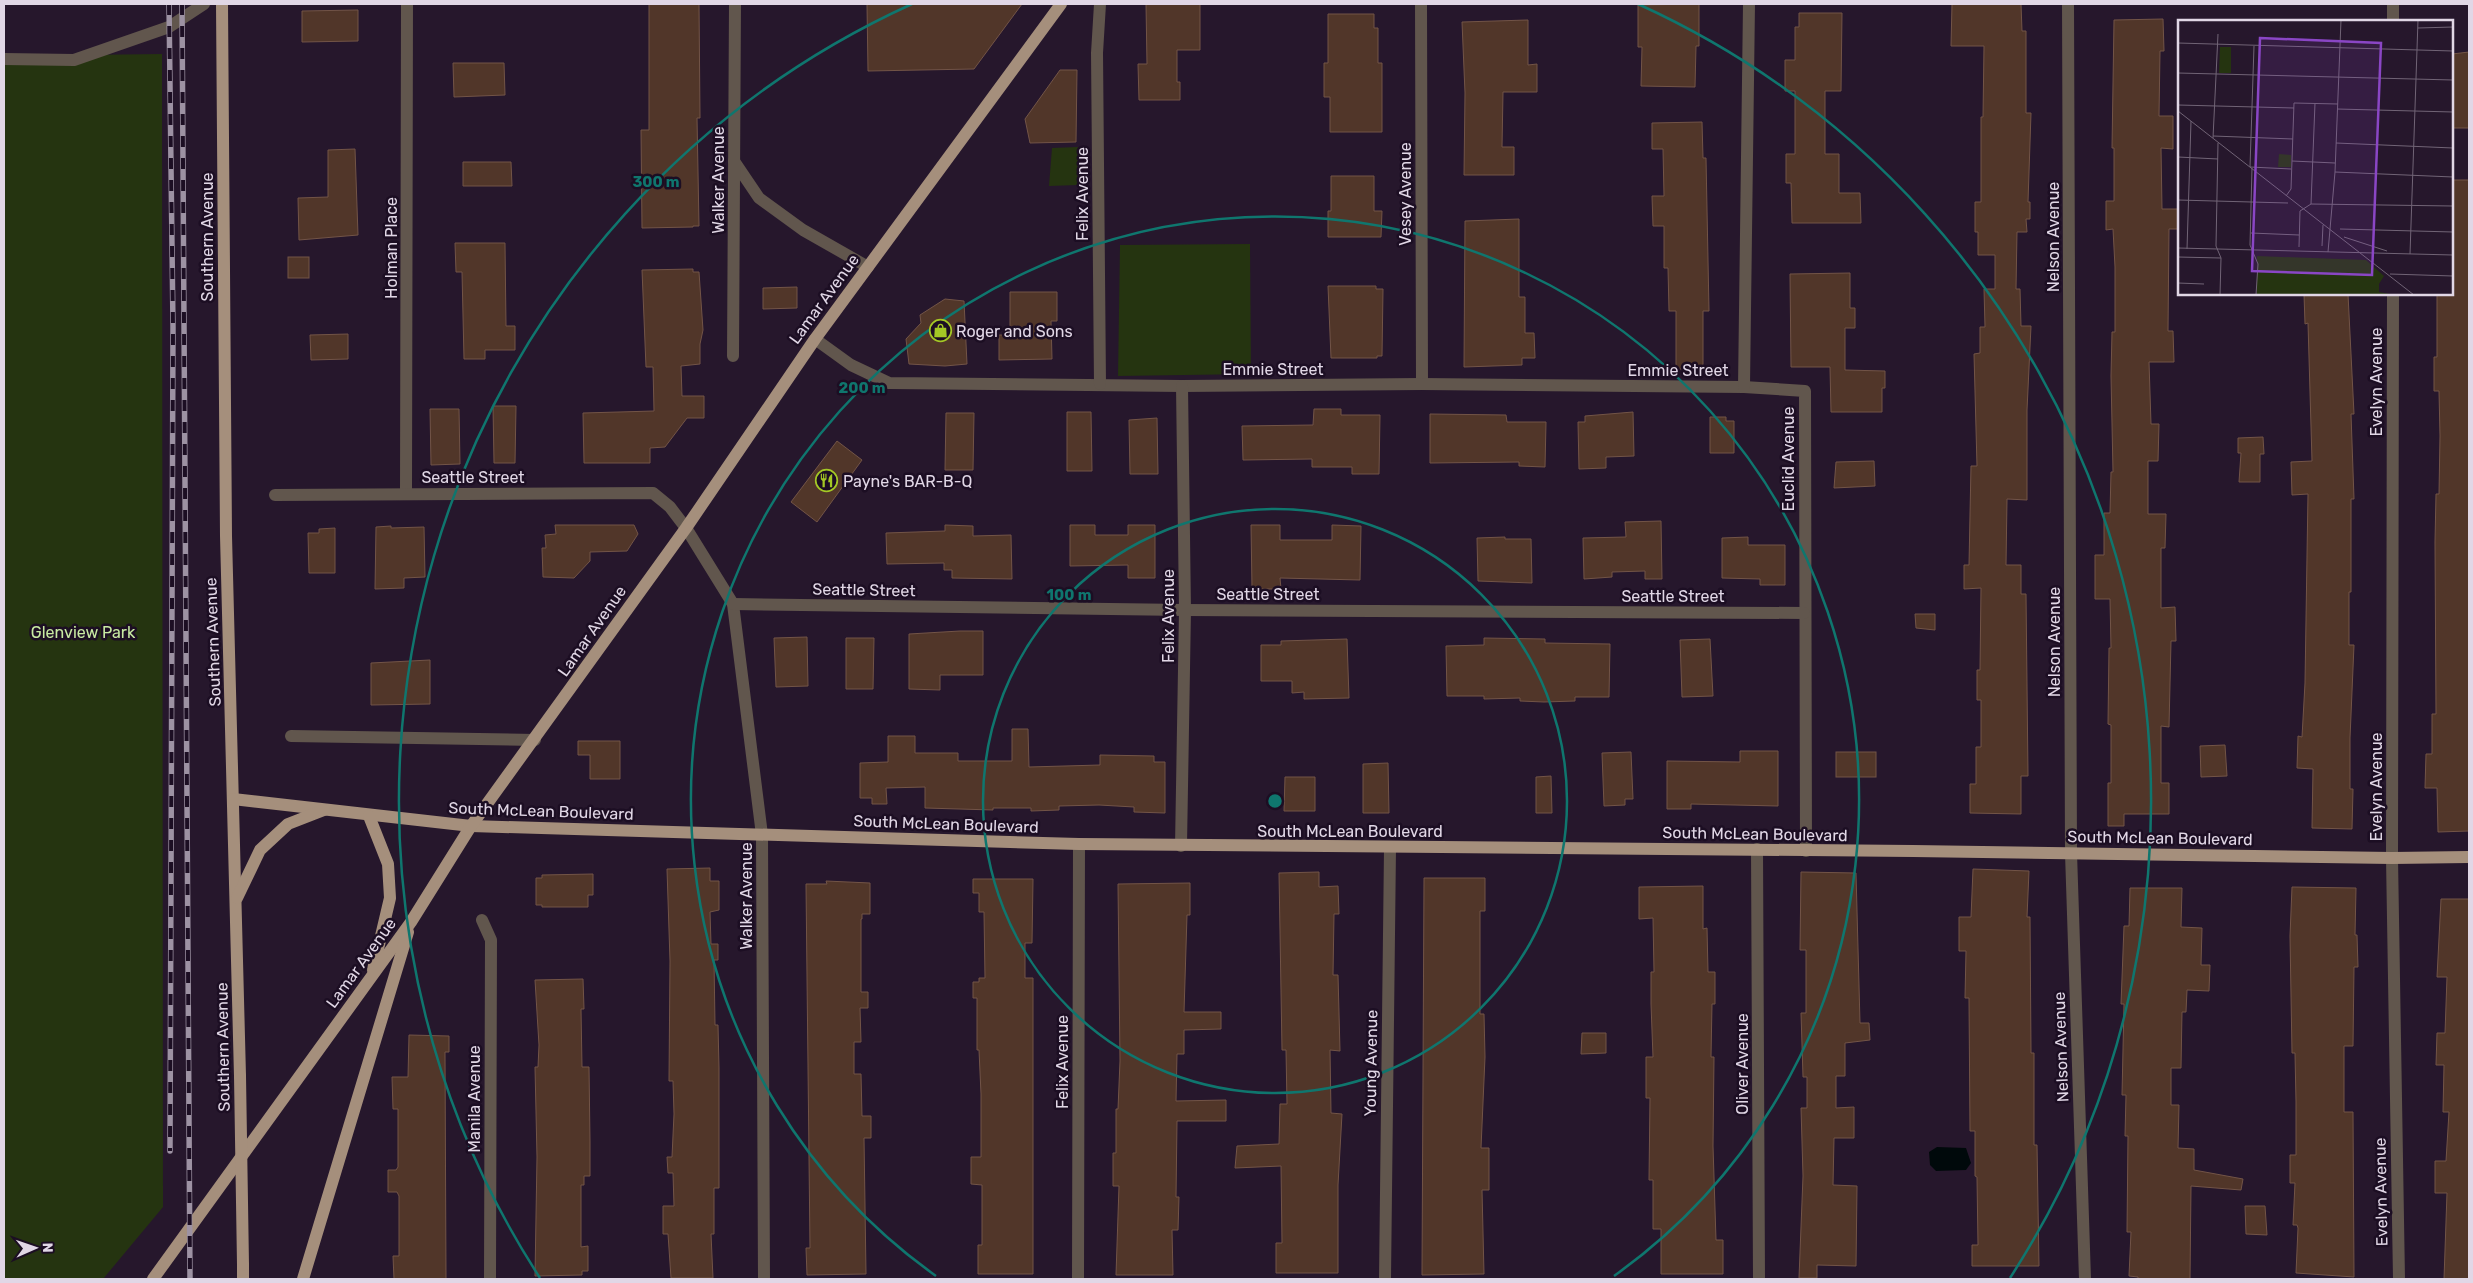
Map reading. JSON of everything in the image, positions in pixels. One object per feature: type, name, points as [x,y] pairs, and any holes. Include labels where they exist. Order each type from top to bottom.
[{"type":"main road","name":"Southern Avenue","points":[[222,4],[226,536],[236,900],[243,1279]]},
{"type":"main road","name":"Lamar Avenue","points":[[153,1279],[411,922],[471,826],[535,740],[686,528],[815,339],[1061,4]]},
{"type":"main road","name":"South McLean Boulevard","points":[[233,799],[326,809],[368,816],[471,826],[1079,844],[1390,848],[1757,849],[2392,858],[2469,857]]},
{"type":"main road","points":[[236,900],[260,850],[288,824],[326,809]]},
{"type":"main road","points":[[368,816],[388,864],[390,898],[372,975]]},
{"type":"main road","points":[[303,1279],[411,922]]},
{"type":"street","points":[[4,59],[74,60],[170,27],[204,4]]},
{"type":"street","name":"Holman Place","points":[[406,493],[407,4]]},
{"type":"street","name":"Walker Avenue","points":[[733,356],[735,4]]},
{"type":"street","name":"Felix Avenue","points":[[1100,4],[1097,54],[1100,384]]},
{"type":"street","name":"Vesey Avenue","points":[[1421,4],[1422,384]]},
{"type":"street","points":[[1744,387],[1748,4]]},
{"type":"street","name":"Nelson Avenue","points":[[2068,4],[2071,853],[2085,1279]]},
{"type":"street","points":[[2393,4],[2393,20]]},
{"type":"street","points":[[734,161],[759,198],[803,230],[868,267]]},
{"type":"street","name":"Evelyn Avenue","points":[[2393,295],[2392,858],[2399,1279]]},
{"type":"street","name":"Emmie Street","points":[[815,339],[851,365],[890,383],[1182,386],[1422,384],[1744,387]]},
{"type":"street","name":"Felix Avenue","points":[[1181,846],[1185,610],[1182,386]]},
{"type":"street","name":"Euclid Avenue","points":[[1744,387],[1804,391],[1806,851]]},
{"type":"street","name":"Seattle Street","points":[[275,495],[653,493],[670,507],[686,528]]},
{"type":"street","name":"Walker Avenue","points":[[686,528],[733,604],[762,835],[764,1279]]},
{"type":"street","name":"Seattle Street","points":[[733,604],[1185,610],[1804,613]]},
{"type":"street","points":[[291,736],[535,740]]},
{"type":"street","name":"Felix Avenue","points":[[1078,1279],[1079,844]]},
{"type":"street","name":"Young Avenue","points":[[1384,1279],[1390,848]]},
{"type":"street","name":"Oliver Avenue","points":[[1757,849],[1759,1279]]},
{"type":"street","name":"Manila Avenue","points":[[482,920],[491,940],[490,1279]]},
{"type":"green space","name":"Glenview Park","points":[[162,54],[163,1207],[103,1279],[4,1279],[4,56]]},
{"type":"green space","points":[[1078,147],[1078,185],[1049,186],[1052,148]]},
{"type":"green space","points":[[1250,244],[1251,374],[1118,376],[1120,245]]},
{"type":"shaded area","points":[[1937,1147],[1966,1148],[1971,1163],[1966,1170],[1936,1171],[1930,1165],[1929,1152]]},
{"type":"building","points":[[649,4],[699,4],[700,118],[697,118],[699,226],[642,228],[641,130],[649,130]]},
{"type":"building","points":[[867,4],[1022,4],[974,69],[868,71]]},
{"type":"building","points":[[1146,4],[1200,4],[1200,50],[1177,50],[1177,82],[1180,82],[1180,100],[1139,100],[1138,64],[1147,64]]},
{"type":"building","points":[[1699,4],[1699,46],[1696,46],[1695,87],[1641,86],[1642,47],[1638,47],[1638,5]]},
{"type":"building","points":[[1952,4],[2021,4],[2022,31],[2026,31],[2026,113],[2031,113],[2028,202],[2030,202],[2030,219],[2026,219],[2027,232],[2017,232],[2016,289],[2020,289],[2021,326],[2031,326],[2027,410],[2027,500],[2007,499],[2006,565],[2021,565],[2021,594],[2026,594],[2028,776],[2021,776],[2021,814],[1970,813],[1970,784],[1976,784],[1976,747],[1981,747],[1981,700],[1977,700],[1977,670],[1980,670],[1981,588],[1964,589],[1964,565],[1969,565],[1971,466],[1977,466],[1974,354],[1980,353],[1980,327],[1985,327],[1984,289],[1995,289],[1995,255],[1978,255],[1978,232],[1975,232],[1975,202],[1981,202],[1981,117],[1983,117],[1984,46],[1951,46]]},
{"type":"building","points":[[358,10],[358,41],[302,42],[302,11]]},
{"type":"building","points":[[1799,13],[1842,13],[1841,91],[1825,91],[1825,154],[1839,154],[1839,193],[1860,193],[1861,223],[1792,223],[1791,183],[1786,183],[1786,154],[1795,154],[1795,91],[1785,91],[1785,60],[1795,60],[1795,27],[1799,27]]},
{"type":"building","points":[[1328,14],[1374,14],[1374,28],[1378,28],[1378,63],[1382,63],[1382,132],[1330,132],[1330,97],[1324,97],[1324,63],[1328,63]]},
{"type":"building","points":[[2163,19],[2164,51],[2160,51],[2159,116],[2173,116],[2173,149],[2161,148],[2162,209],[2178,209],[2178,229],[2169,229],[2168,331],[2173,331],[2174,362],[2149,362],[2151,424],[2159,424],[2158,461],[2148,461],[2148,514],[2166,514],[2165,548],[2161,548],[2161,608],[2175,607],[2176,641],[2171,641],[2169,727],[2161,726],[2161,783],[2169,783],[2169,814],[2124,814],[2124,826],[2108,826],[2108,783],[2111,783],[2111,725],[2108,724],[2109,648],[2111,648],[2110,599],[2095,599],[2095,555],[2104,555],[2104,513],[2110,513],[2111,472],[2113,472],[2111,376],[2112,332],[2115,332],[2115,267],[2113,229],[2106,230],[2106,201],[2114,201],[2114,148],[2112,148],[2114,20]]},
{"type":"building","points":[[1528,20],[1528,65],[1537,64],[1537,92],[1503,92],[1502,147],[1514,147],[1514,175],[1464,175],[1465,93],[1462,22]]},
{"type":"building","points":[[2469,52],[2469,128],[2453,128],[2453,54]]},
{"type":"building","points":[[453,63],[504,63],[505,95],[454,97]]},
{"type":"building","points":[[1060,70],[1077,70],[1076,142],[1030,143],[1025,119]]},
{"type":"building","points":[[1702,122],[1703,158],[1706,158],[1709,311],[1703,311],[1703,369],[1676,369],[1676,311],[1669,311],[1668,268],[1664,268],[1664,226],[1653,226],[1652,196],[1664,196],[1663,149],[1652,149],[1652,123]]},
{"type":"building","points":[[355,149],[358,235],[299,240],[298,198],[328,197],[328,150]]},
{"type":"building","points":[[463,162],[511,162],[512,186],[463,186]]},
{"type":"building","points":[[1331,176],[1374,176],[1374,211],[1382,211],[1381,237],[1328,237],[1328,211],[1331,211]]},
{"type":"building","points":[[2453,180],[2469,180],[2469,831],[2438,832],[2437,788],[2425,788],[2426,754],[2432,754],[2432,714],[2436,714],[2435,542],[2436,494],[2439,494],[2440,436],[2439,391],[2434,391],[2434,357],[2437,357],[2437,295],[2453,295]]},
{"type":"building","points":[[1519,219],[1519,297],[1525,297],[1525,333],[1534,333],[1535,358],[1522,358],[1522,365],[1464,367],[1465,221]]},
{"type":"building","points":[[455,243],[505,243],[506,326],[515,326],[515,350],[485,350],[485,359],[464,359],[462,272],[456,272]]},
{"type":"building","points":[[288,257],[309,257],[309,278],[288,278]]},
{"type":"building","points":[[693,269],[693,272],[699,272],[703,330],[700,344],[700,364],[681,366],[682,396],[704,396],[704,418],[687,418],[665,447],[650,448],[650,463],[584,463],[583,413],[654,411],[653,367],[646,367],[642,270]]},
{"type":"building","points":[[1850,273],[1850,308],[1855,308],[1855,328],[1845,328],[1845,370],[1885,371],[1885,388],[1882,388],[1882,412],[1831,412],[1830,367],[1791,367],[1790,274]]},
{"type":"building","points":[[1328,286],[1376,286],[1376,289],[1383,289],[1382,356],[1377,356],[1377,358],[1331,358]]},
{"type":"building","points":[[797,287],[797,308],[763,309],[763,288]]},
{"type":"building","points":[[1010,292],[1057,292],[1057,321],[1051,321],[1052,359],[999,360],[999,335],[1010,335]]},
{"type":"building","points":[[2304,295],[2348,295],[2354,414],[2351,414],[2354,499],[2351,499],[2351,592],[2349,592],[2349,645],[2354,645],[2350,738],[2350,789],[2353,789],[2352,829],[2312,828],[2313,769],[2297,768],[2298,736],[2302,737],[2305,683],[2308,494],[2292,495],[2291,462],[2312,461],[2308,323],[2305,324]]},
{"type":"building","name":"Roger and Sons","points":[[945,299],[964,301],[967,364],[945,366],[909,364],[906,339],[921,323],[920,315]]},
{"type":"building","points":[[348,334],[348,359],[311,360],[310,335]]},
{"type":"building","points":[[493,406],[516,406],[515,463],[494,463]]},
{"type":"building","points":[[430,409],[459,409],[460,464],[431,465]]},
{"type":"building","points":[[1314,409],[1341,409],[1341,415],[1380,415],[1379,474],[1352,474],[1352,467],[1312,467],[1312,459],[1243,460],[1242,426],[1313,425]]},
{"type":"building","points":[[1067,412],[1091,412],[1092,471],[1067,471]]},
{"type":"building","points":[[1633,412],[1634,456],[1606,457],[1606,468],[1579,469],[1578,422],[1585,422],[1585,416]]},
{"type":"building","points":[[946,413],[974,413],[973,470],[945,470]]},
{"type":"building","points":[[1430,414],[1506,415],[1507,422],[1546,422],[1545,467],[1519,466],[1519,462],[1430,463]]},
{"type":"building","points":[[1710,417],[1726,417],[1726,421],[1734,421],[1734,453],[1710,453]]},
{"type":"building","points":[[1157,418],[1158,474],[1130,474],[1129,420]]},
{"type":"building","points":[[2263,437],[2264,454],[2260,454],[2260,482],[2239,482],[2241,453],[2238,453],[2238,438]]},
{"type":"building","name":"Payne's BAR-B-Q","points":[[837,441],[862,460],[817,522],[791,502]]},
{"type":"building","points":[[1874,461],[1875,486],[1834,488],[1836,462]]},
{"type":"building","points":[[1661,521],[1662,579],[1645,579],[1645,571],[1612,572],[1612,577],[1584,579],[1583,538],[1626,537],[1625,522]]},
{"type":"building","points":[[555,525],[634,525],[638,534],[627,551],[590,552],[590,561],[574,578],[543,577],[542,548],[546,548],[545,535],[556,534]]},
{"type":"building","points":[[945,525],[973,526],[973,536],[1011,535],[1012,579],[952,578],[952,570],[944,570],[944,563],[887,564],[886,533],[945,531]]},
{"type":"building","points":[[1070,525],[1095,525],[1095,535],[1128,535],[1128,525],[1155,525],[1155,578],[1128,578],[1128,565],[1070,566]]},
{"type":"building","points":[[1251,525],[1280,525],[1280,540],[1332,540],[1332,525],[1361,526],[1360,580],[1280,578],[1281,589],[1252,589]]},
{"type":"building","points":[[391,526],[391,528],[424,527],[425,577],[404,578],[404,588],[375,589],[376,527]]},
{"type":"building","points":[[335,528],[335,573],[309,573],[308,533],[319,533],[319,529]]},
{"type":"building","points":[[1505,537],[1505,539],[1531,539],[1532,583],[1478,581],[1477,538]]},
{"type":"building","points":[[1748,537],[1748,545],[1785,545],[1785,585],[1760,585],[1760,579],[1722,578],[1722,538]]},
{"type":"building","points":[[1915,614],[1935,614],[1935,630],[1916,628]]},
{"type":"building","points":[[983,631],[983,675],[940,675],[940,690],[909,689],[909,634]]},
{"type":"building","points":[[807,637],[808,686],[776,687],[774,638]]},
{"type":"building","points":[[846,638],[874,638],[873,689],[846,689]]},
{"type":"building","points":[[1484,638],[1545,639],[1545,643],[1610,644],[1609,697],[1575,697],[1575,701],[1544,702],[1520,701],[1520,698],[1484,699],[1484,696],[1447,696],[1446,646],[1484,645]]},
{"type":"building","points":[[1347,639],[1349,698],[1304,699],[1304,692],[1292,693],[1292,681],[1261,681],[1261,645],[1281,645],[1281,641]]},
{"type":"building","points":[[1710,639],[1713,696],[1682,697],[1680,640]]},
{"type":"building","points":[[430,660],[430,704],[371,705],[371,663]]},
{"type":"building","points":[[1012,729],[1028,729],[1029,767],[1100,765],[1100,755],[1154,756],[1154,762],[1165,762],[1165,813],[1134,812],[1134,807],[1099,805],[1059,806],[1059,810],[1031,811],[1031,808],[993,808],[993,810],[925,808],[925,787],[886,788],[887,804],[872,804],[872,798],[860,798],[860,763],[888,762],[888,736],[915,736],[915,753],[958,753],[958,761],[1012,761]]},
{"type":"building","points":[[578,741],[620,741],[620,779],[590,779],[590,755],[578,755]]},
{"type":"building","points":[[2225,745],[2227,776],[2201,777],[2200,746]]},
{"type":"building","points":[[1740,751],[1778,751],[1778,806],[1691,804],[1691,809],[1667,809],[1667,761],[1740,762]]},
{"type":"building","points":[[1631,752],[1633,799],[1625,799],[1625,805],[1604,806],[1602,753]]},
{"type":"building","points":[[1836,752],[1876,752],[1876,777],[1836,777]]},
{"type":"building","points":[[1388,763],[1389,813],[1363,813],[1363,764]]},
{"type":"building","points":[[1551,776],[1552,813],[1536,813],[1536,777]]},
{"type":"building","points":[[1285,777],[1315,777],[1315,811],[1284,811]]},
{"type":"building","points":[[710,868],[710,881],[719,881],[719,910],[710,912],[711,944],[718,944],[718,960],[714,960],[715,1025],[718,1025],[719,1068],[719,1188],[714,1188],[714,1234],[711,1234],[713,1278],[671,1278],[668,1234],[663,1234],[663,1206],[674,1206],[673,1173],[668,1173],[667,1157],[672,1157],[674,1114],[673,1081],[669,1081],[670,961],[667,869]]},
{"type":"building","points":[[1973,869],[2029,871],[2027,917],[2030,917],[2031,1053],[2034,1053],[2034,1145],[2037,1145],[2039,1266],[1972,1266],[1972,1245],[1978,1245],[1977,1177],[1975,1176],[1975,1131],[1970,1131],[1969,998],[1965,998],[1966,951],[1959,951],[1959,917],[1971,917]]},
{"type":"building","points":[[1319,872],[1319,887],[1338,886],[1339,914],[1334,914],[1333,975],[1338,975],[1340,1051],[1330,1050],[1331,1113],[1342,1114],[1338,1185],[1338,1273],[1276,1273],[1276,1243],[1282,1243],[1281,1166],[1235,1168],[1237,1146],[1279,1144],[1280,1104],[1287,1104],[1286,1050],[1282,1050],[1279,873]]},
{"type":"building","points":[[1801,872],[1856,873],[1860,1023],[1869,1023],[1870,1040],[1845,1043],[1845,1076],[1836,1076],[1836,1108],[1854,1107],[1854,1138],[1834,1138],[1833,1185],[1857,1186],[1856,1266],[1817,1265],[1817,1278],[1799,1278],[1803,1176],[1801,1108],[1807,1108],[1807,1077],[1803,1077],[1801,1013],[1806,1013],[1806,950],[1800,950]]},
{"type":"building","points":[[593,874],[593,895],[588,895],[588,907],[542,907],[542,905],[536,905],[536,878],[542,878],[542,875]]},
{"type":"building","points":[[1424,878],[1485,878],[1485,911],[1480,911],[1480,1014],[1484,1014],[1485,1057],[1481,1148],[1489,1148],[1489,1190],[1482,1190],[1484,1274],[1422,1275]]},
{"type":"building","points":[[973,879],[1033,879],[1032,943],[1025,943],[1025,978],[1033,978],[1033,1274],[978,1274],[978,1245],[982,1245],[982,1185],[971,1184],[971,1157],[981,1157],[981,1094],[979,1050],[977,1050],[977,998],[973,998],[973,982],[979,982],[979,978],[985,978],[984,912],[979,912],[979,893],[973,893]]},
{"type":"building","points":[[826,881],[870,883],[870,914],[862,914],[861,919],[861,992],[868,992],[868,1008],[860,1008],[861,1042],[854,1042],[854,1074],[861,1074],[862,1116],[871,1116],[871,1138],[864,1138],[866,1274],[807,1275],[806,1248],[810,1248],[806,884],[827,884]]},
{"type":"building","points":[[1190,883],[1190,915],[1187,915],[1184,1012],[1221,1012],[1221,1029],[1184,1030],[1184,1054],[1177,1054],[1176,1101],[1226,1100],[1226,1121],[1177,1121],[1176,1197],[1179,1197],[1178,1230],[1172,1230],[1173,1275],[1116,1275],[1119,1186],[1113,1186],[1113,1153],[1116,1153],[1116,1109],[1118,1109],[1120,1061],[1118,884]]},
{"type":"building","points":[[1703,886],[1703,929],[1707,928],[1708,972],[1715,972],[1715,1004],[1712,1004],[1711,1057],[1714,1057],[1713,1146],[1716,1240],[1723,1240],[1723,1274],[1661,1274],[1661,1229],[1653,1229],[1653,1180],[1649,1180],[1650,1098],[1646,1098],[1646,1057],[1653,1057],[1651,972],[1654,972],[1653,918],[1639,919],[1639,887]]},
{"type":"building","points":[[2292,887],[2356,888],[2355,935],[2357,935],[2358,967],[2354,967],[2353,1046],[2344,1046],[2344,1112],[2353,1112],[2354,1277],[2296,1273],[2298,1228],[2297,1225],[2293,1225],[2295,1183],[2290,1183],[2290,1155],[2296,1155],[2295,1053],[2292,1053],[2290,936]]},
{"type":"building","points":[[2130,888],[2182,888],[2181,927],[2202,928],[2201,965],[2210,965],[2209,991],[2187,990],[2186,1012],[2182,1012],[2181,1068],[2171,1068],[2171,1105],[2179,1105],[2178,1148],[2194,1149],[2194,1170],[2243,1179],[2241,1190],[2191,1186],[2190,1279],[2138,1279],[2138,1277],[2129,1276],[2131,1232],[2127,1232],[2128,1136],[2125,1136],[2126,1095],[2122,1095],[2124,1004],[2121,1004],[2124,926],[2129,926]]},
{"type":"building","points":[[2441,899],[2469,899],[2469,1279],[2444,1279],[2447,1193],[2435,1193],[2435,1161],[2446,1161],[2449,1112],[2443,1112],[2444,1065],[2436,1065],[2437,1033],[2445,1033],[2447,977],[2437,977]]},
{"type":"building","points":[[583,979],[584,1009],[581,1009],[582,1067],[589,1067],[590,1176],[584,1176],[584,1185],[581,1185],[581,1247],[588,1246],[588,1271],[582,1271],[582,1275],[535,1276],[537,1157],[535,1067],[538,1067],[539,1045],[535,980]]},
{"type":"building","points":[[1582,1033],[1606,1033],[1606,1053],[1581,1054]]},
{"type":"building","points":[[409,1035],[449,1036],[449,1052],[445,1052],[446,1279],[394,1279],[393,1256],[399,1256],[399,1196],[397,1192],[388,1192],[388,1170],[396,1170],[398,1167],[398,1109],[393,1109],[392,1077],[408,1077]]},
{"type":"building","points":[[2245,1206],[2265,1206],[2267,1235],[2246,1234]]},
{"type":"railway","points":[[169,4],[173,327],[170,1151]]},
{"type":"railway","points":[[182,4],[190,1279]]},
{"type":"place","name":"Roger and Sons","points":[[940,331]]},
{"type":"place","name":"Payne's BAR-B-Q","points":[[827,481]]}]
